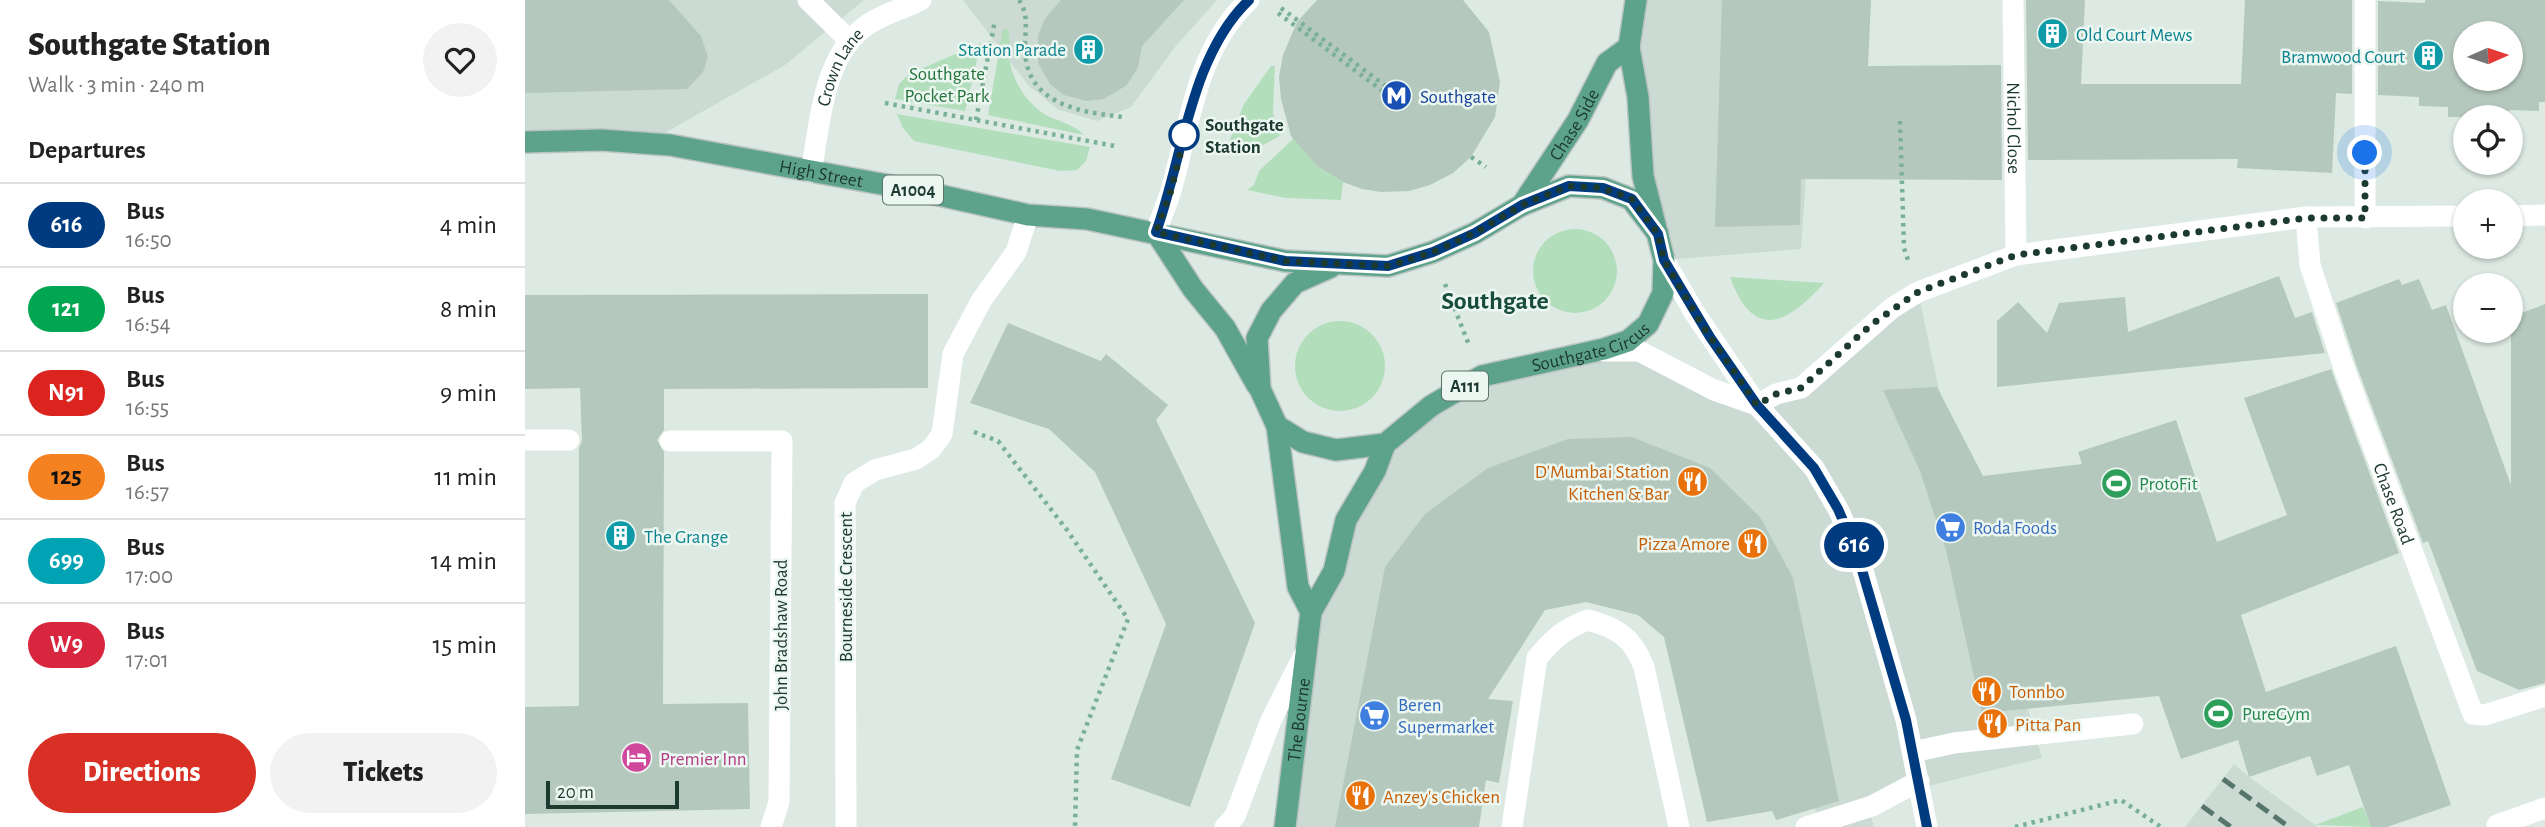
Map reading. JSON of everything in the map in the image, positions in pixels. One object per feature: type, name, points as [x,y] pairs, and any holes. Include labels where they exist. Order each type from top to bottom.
[{"type":"main road","name":"A111","points":[[1636,0],[1629,47],[1638,97],[1643,176],[1658,234]]},
{"type":"main road","name":"Chase Side","points":[[1522,205],[1577,120],[1607,63],[1629,47]]},
{"type":"main road","name":"High Street","points":[[525,142],[601,140],[670,145],[925,192],[1028,215],[1087,219],[1285,261],[1338,265]]},
{"type":"main road","name":"Southgate Circus","points":[[1277,426],[1260,389],[1257,338],[1271,311],[1294,283],[1338,265],[1388,266],[1420,257],[1475,233],[1522,205],[1569,186],[1603,188],[1632,199],[1658,234],[1664,260],[1663,293],[1648,324],[1628,341],[1561,361],[1482,376],[1431,406],[1385,444]]},
{"type":"main road","points":[[1156,232],[1193,289],[1225,328],[1260,389]]},
{"type":"main road","points":[[1277,426],[1303,442],[1336,450],[1385,444]]},
{"type":"main road","name":"A111","points":[[1277,426],[1298,587],[1311,612]]},
{"type":"main road","name":"The Bourne","points":[[1285,827],[1311,612],[1334,571],[1346,520],[1375,471],[1385,444]]},
{"type":"street","points":[[808,0],[849,40]]},
{"type":"street","name":"Crown Lane","points":[[811,172],[827,89],[849,40],[865,26],[921,0]]},
{"type":"street","points":[[1156,232],[1171,190],[1202,70],[1222,35],[1249,0]]},
{"type":"street","name":"Nichol Close","points":[[2013,0],[2016,255]]},
{"type":"street","points":[[2365,0],[2365,218]]},
{"type":"street","name":"Bourneside Crescent","points":[[846,827],[845,503],[854,483],[874,470],[916,459],[932,449],[942,434],[953,354],[981,301],[1016,252],[1028,215]]},
{"type":"street","points":[[2523,216],[2545,215]]},
{"type":"street","points":[[1561,361],[1612,349],[1639,351],[1714,390],[1757,405],[1776,394],[1801,388],[1872,324],[1918,292],[2016,255],[2306,218],[2453,216]]},
{"type":"street","name":"Chase Road","points":[[2306,218],[2310,265],[2345,371],[2473,714],[2485,715],[2545,696]]},
{"type":"street","points":[[1664,260],[1699,320],[1757,405],[1814,468],[1838,509],[1857,553],[1913,752],[1927,827]]},
{"type":"street","points":[[525,440],[569,440]]},
{"type":"street","name":"John Bradshaw Road","points":[[670,441],[782,441],[779,802],[771,827]]},
{"type":"street","points":[[1512,827],[1537,658],[1553,638],[1569,627],[1588,620],[1623,633],[1637,649],[1644,667],[1679,827]]},
{"type":"street","points":[[1225,827],[1235,816],[1271,720],[1304,656]]},
{"type":"street","points":[[1913,752],[1954,743],[2133,724]]},
{"type":"street","points":[[1806,827],[1871,806],[1919,781]]},
{"type":"street","points":[[2497,825],[2545,808]]},
{"type":"path","points":[[1019,0],[1027,10],[1025,56],[1036,83],[1060,106],[1081,112],[1123,117]]},
{"type":"path","points":[[1271,0],[1386,89],[1273,8]]},
{"type":"path","points":[[976,120],[995,20]]},
{"type":"path","points":[[885,103],[1115,146]]},
{"type":"path","points":[[1900,121],[1904,248],[1918,292]]},
{"type":"path","points":[[1471,157],[1486,167]]},
{"type":"path","points":[[1445,284],[1471,352]]},
{"type":"path","points":[[943,423],[998,441],[1067,530],[1129,619],[1077,750],[1075,827]]},
{"type":"path","points":[[2015,827],[2121,800],[2161,827]]},
{"type":"shaded area","points":[[525,0],[864,0],[785,65],[647,143],[525,143]]},
{"type":"shaded area","points":[[963,0],[1217,0],[1175,47],[1131,107],[1097,121],[1057,109],[1028,85]]},
{"type":"shaded area","points":[[1636,0],[1823,0],[1813,76],[1801,249],[1664,260],[1629,47]]},
{"type":"shaded area","points":[[1918,292],[1947,427],[2042,758],[1867,801],[1874,827],[1820,827],[1756,598],[1526,543],[1430,827],[1284,827],[1311,612],[1385,444],[1482,376],[1620,350],[1695,381],[1776,394]]},
{"type":"shaded area","points":[[2234,764],[2249,777],[2318,827],[2185,827]]},
{"type":"green space","name":"Southgate Pocket Park","points":[[1003,29],[1008,30],[1009,34],[1009,57],[1013,74],[1026,97],[1046,115],[1084,135],[988,115]]},
{"type":"green space","name":"Southgate Pocket Park","points":[[981,43],[965,111],[895,99],[899,84],[909,74]]},
{"type":"green space","points":[[1271,66],[1275,66],[1273,113],[1280,136],[1246,154],[1245,149],[1226,150],[1244,104]]},
{"type":"green space","name":"Southgate Pocket Park","points":[[897,114],[1090,147],[1086,161],[1077,170],[1060,171],[914,141],[903,128]]},
{"type":"green space","points":[[1294,138],[1317,166],[1343,182],[1341,200],[1286,198],[1247,190],[1254,185],[1259,171]]},
{"type":"green space","points":[[1575,229],[1591,232],[1605,241],[1614,255],[1617,271],[1614,287],[1605,301],[1591,310],[1575,313],[1559,310],[1545,301],[1536,287],[1533,271],[1536,255],[1545,241],[1559,232]]},
{"type":"green space","points":[[1730,277],[1824,283],[1797,308],[1772,320],[1761,318],[1750,311],[1739,298]]},
{"type":"green space","points":[[1340,321],[1357,325],[1372,334],[1381,349],[1385,366],[1381,383],[1372,398],[1357,407],[1340,411],[1323,407],[1308,398],[1299,383],[1295,366],[1299,349],[1308,334],[1323,325]]},
{"type":"green space","points":[[2363,807],[2371,827],[2315,825]]},
{"type":"building","points":[[525,0],[669,0],[701,36],[708,57],[703,72],[687,89],[525,93]]},
{"type":"building","name":"Station Parade","points":[[1061,0],[1184,0],[1142,46],[1138,67],[1127,85],[1104,99],[1086,101],[1064,95],[1050,84],[1038,63],[1038,35],[1045,19]]},
{"type":"building","points":[[1317,0],[1463,0],[1489,32],[1500,82],[1495,117],[1471,157],[1453,173],[1430,185],[1409,191],[1381,192],[1362,189],[1343,182],[1317,166],[1291,136],[1281,99],[1279,77],[1283,55],[1297,22]]},
{"type":"building","points":[[1722,0],[1871,0],[1868,66],[2001,65],[2002,180],[1801,179],[1800,225],[1715,227]]},
{"type":"building","points":[[2026,0],[2085,0],[2081,84],[2241,84],[2245,0],[2352,0],[2352,94],[2336,93],[2332,173],[2237,168],[2238,159],[2028,160]]},
{"type":"building","name":"Bramwood Court","points":[[2425,0],[2545,0],[2545,102],[2539,102],[2539,111],[2523,110],[2523,105],[2453,105],[2453,117],[2448,117],[2448,107],[2419,106],[2419,97],[2378,95],[2378,1],[2425,3]]},
{"type":"building","points":[[2279,276],[2295,318],[2312,312],[2325,353],[1997,387],[1997,321],[2018,302],[2047,333],[2059,303],[2125,297],[2128,332]]},
{"type":"building","points":[[2399,279],[2402,285],[2419,279],[2432,310],[2446,305],[2453,324],[2453,343],[2460,343],[2511,485],[2511,343],[2523,343],[2523,312],[2545,304],[2545,683],[2519,690],[2477,671],[2428,541],[2423,543],[2336,303]]},
{"type":"building","name":"The Grange","points":[[928,294],[928,388],[664,389],[664,430],[657,440],[664,452],[663,704],[748,703],[750,809],[525,814],[525,707],[579,706],[579,448],[582,441],[580,388],[525,389],[525,295]]},
{"type":"building","points":[[1008,323],[1101,361],[1106,354],[1168,405],[1156,420],[1255,623],[1190,807],[1111,779],[1166,624],[1095,472],[1049,429],[970,403]]},
{"type":"building","points":[[2331,369],[2399,553],[2241,615],[2266,692],[2396,646],[2451,805],[2387,827],[2371,827],[2349,765],[2317,776],[2310,756],[2249,777],[2238,740],[2181,759],[2159,696],[1982,713],[1946,550],[1920,471],[1883,390],[1937,387],[1983,476],[2082,464],[2078,452],[2176,420],[2217,542],[2287,515],[2244,398]]},
{"type":"building","points":[[1632,437],[1710,468],[1760,517],[1793,578],[1839,801],[1776,820],[1772,811],[1707,822],[1664,637],[1638,615],[1586,602],[1545,610],[1488,699],[1513,701],[1499,783],[1486,780],[1479,827],[1335,827],[1385,567],[1425,514],[1488,468],[1568,439]]},
{"type":"railway","points":[[2223,779],[2289,827]]},
{"type":"railway","points":[[2202,806],[2231,827]]},
{"type":"bus line","name":"616","points":[[1249,0],[1222,35],[1202,70],[1171,190],[1156,232],[1285,261],[1388,266],[1433,252],[1475,233],[1522,205],[1569,186],[1603,188],[1632,199],[1658,234],[1664,260],[1710,337],[1757,405],[1814,468],[1838,509],[1857,553],[1906,720],[1927,827]]},
{"type":"place","name":"Old Court Mews","points":[[2053,34]]},
{"type":"place","name":"Station Parade","points":[[1089,49]]},
{"type":"place","name":"Bramwood Court","points":[[2428,56]]},
{"type":"place","name":"Southgate","points":[[1397,96]]},
{"type":"place","name":"Southgate Station","points":[[1184,135]]},
{"type":"place","name":"D'Mumbai Station Kitchen & Bar","points":[[1692,482]]},
{"type":"place","name":"ProtoFit","points":[[2116,483]]},
{"type":"place","name":"Roda Foods","points":[[1950,527]]},
{"type":"place","name":"The Grange","points":[[621,536]]},
{"type":"place","name":"Pizza Amore","points":[[1753,543]]},
{"type":"place","name":"Tonnbo","points":[[1986,691]]},
{"type":"place","name":"PureGym","points":[[2219,713]]},
{"type":"place","name":"Beren Supermarket","points":[[1375,715]]},
{"type":"place","name":"Pitta Pan","points":[[1992,724]]},
{"type":"place","name":"Premier Inn","points":[[637,758]]},
{"type":"place","name":"Anzey's Chicken","points":[[1360,796]]},
{"type":"district","name":"Southgate","points":[[1495,300]]},
{"type":"route","points":[[1184,135],[1187,127],[1171,190],[1156,232],[1285,261],[1388,266],[1433,252],[1475,233],[1522,205],[1569,186],[1603,188],[1632,199],[1658,234],[1664,260],[1694,312],[1757,405],[1776,394],[1801,388],[1872,324],[1918,292],[2016,255],[2306,218],[2365,218],[2365,153]]}]
